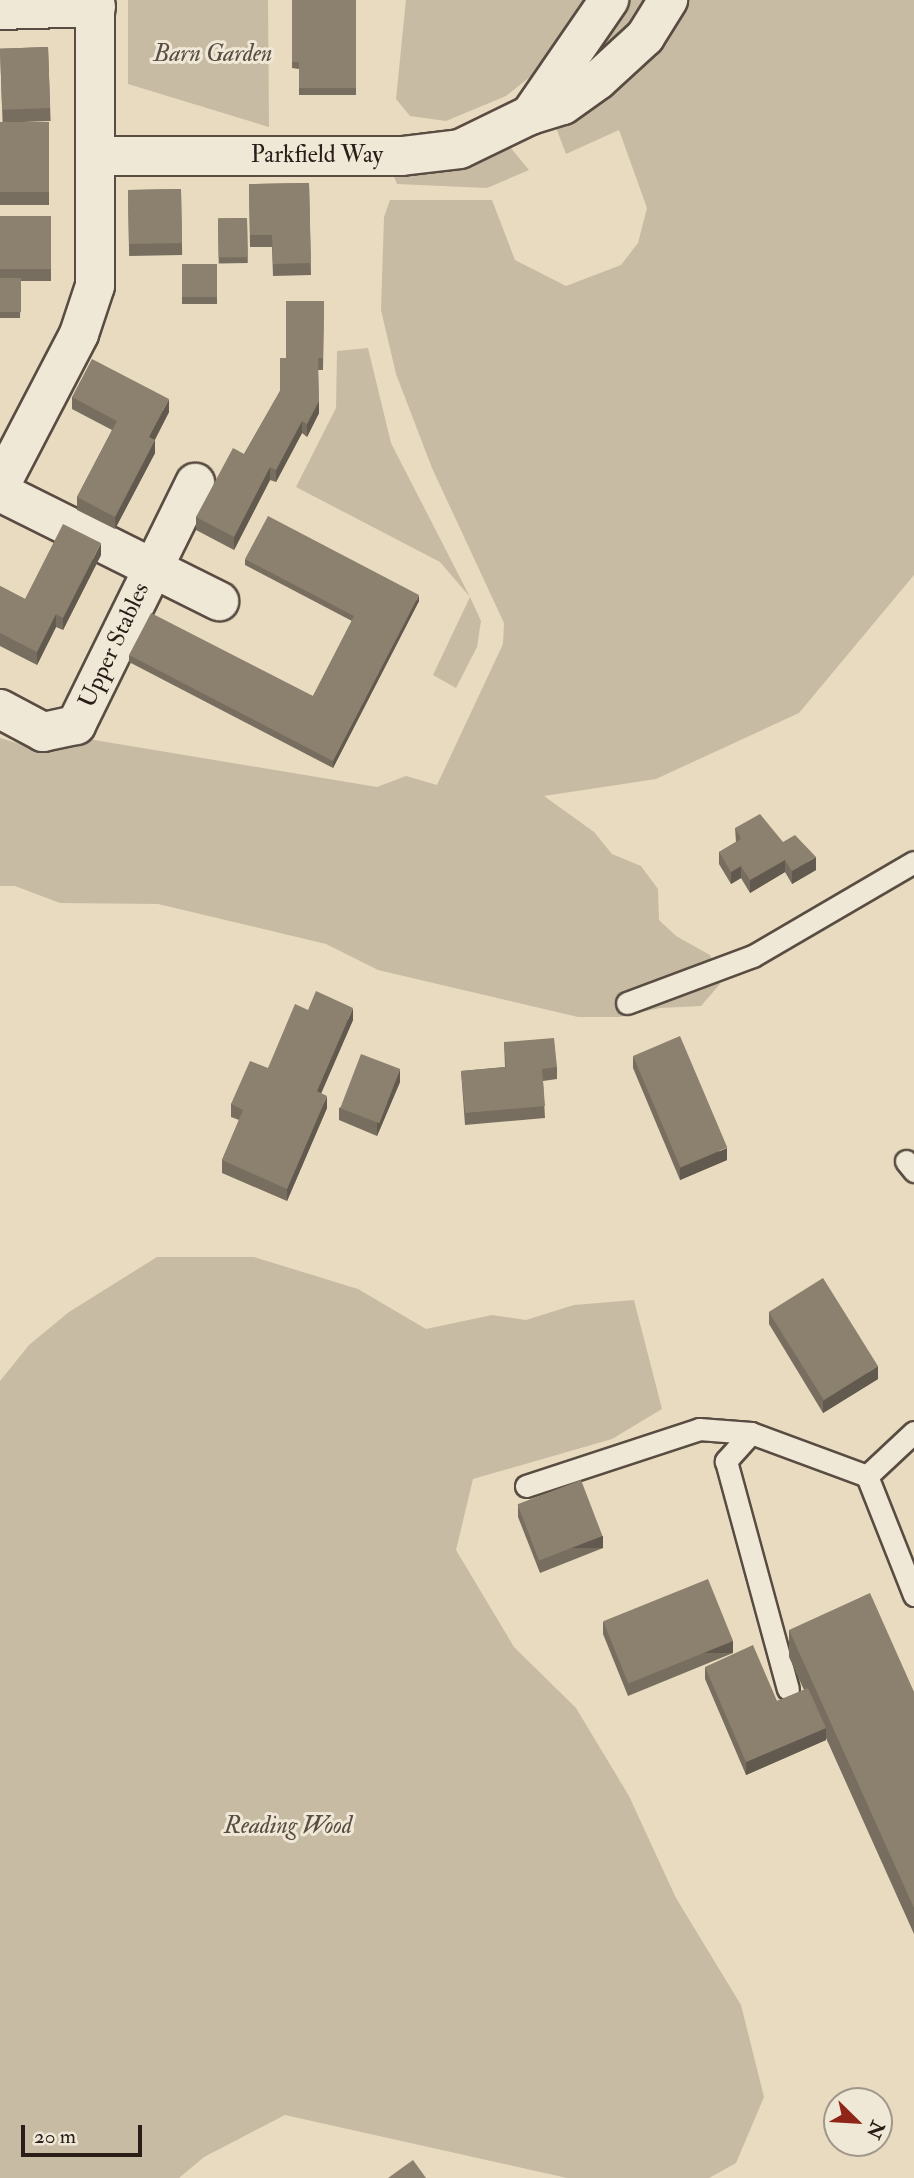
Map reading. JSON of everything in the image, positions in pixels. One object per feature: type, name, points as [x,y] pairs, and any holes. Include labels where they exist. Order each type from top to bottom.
[{"type":"street","name":"Parkfield Way","points":[[530,115],[609,0]]},
{"type":"street","name":"Parkfield Way","points":[[95,156],[402,156],[460,149],[530,115],[563,105],[598,80],[645,37],[668,0]]},
{"type":"street","points":[[0,10],[95,4],[95,274],[88,313],[0,486]]},
{"type":"street","name":"Upper Stables","points":[[0,709],[43,732],[76,725],[195,483]]},
{"type":"street","name":"Upper Stables","points":[[0,492],[219,601]]},
{"type":"lane","points":[[627,1003],[753,956],[914,862]]},
{"type":"lane","points":[[526,1486],[699,1429],[751,1433],[867,1476],[914,1595]]},
{"type":"lane","points":[[867,1476],[914,1432]]},
{"type":"lane","points":[[751,1433],[726,1461],[788,1689]]},
{"type":"green space","name":"Barn Garden","points":[[128,0],[268,0],[269,127],[128,84]]},
{"type":"green space","points":[[406,0],[588,0],[536,72],[506,96],[446,121],[410,116],[396,99]]},
{"type":"green space","points":[[629,0],[653,0],[607,59],[593,49]]},
{"type":"green space","points":[[687,0],[914,0],[914,575],[799,713],[656,779],[544,796],[594,832],[612,854],[641,866],[658,889],[659,920],[676,936],[710,955],[720,984],[701,1006],[660,1008],[619,1017],[578,1017],[378,970],[326,944],[158,904],[60,903],[15,886],[0,886],[0,738],[30,747],[52,733],[377,787],[406,776],[437,785],[503,644],[504,623],[432,468],[396,374],[381,310],[384,217],[390,200],[492,200],[515,260],[566,286],[621,265],[638,243],[647,208],[619,130],[566,154],[555,125],[607,100],[637,72]]},
{"type":"green space","points":[[510,147],[529,170],[487,188],[397,184],[394,177],[455,168]]},
{"type":"green space","points":[[368,348],[391,443],[470,597],[440,562],[296,487],[336,408],[337,351]]},
{"type":"green space","points":[[470,597],[481,621],[477,647],[456,688],[433,675]]},
{"type":"green space","name":"Reading Wood","points":[[157,1257],[254,1257],[358,1289],[426,1329],[492,1315],[526,1320],[574,1305],[634,1300],[662,1409],[612,1439],[473,1479],[456,1550],[514,1647],[576,1708],[629,1796],[676,1898],[741,2005],[764,2097],[736,2163],[709,2178],[567,2178],[285,2115],[204,2157],[179,2178],[0,2178],[0,1381],[29,1345],[69,1312]]},
{"type":"building","points":[[292,0],[356,0],[356,88],[299,88],[299,62],[292,62]]},
{"type":"building","points":[[48,47],[50,108],[2,110],[0,49]]},
{"type":"building","points":[[0,122],[49,122],[49,192],[0,192]]},
{"type":"building","points":[[309,183],[311,263],[273,264],[272,235],[250,235],[249,184]]},
{"type":"building","points":[[181,189],[182,243],[129,244],[128,190]]},
{"type":"building","points":[[0,216],[51,216],[51,269],[0,269]]},
{"type":"building","points":[[247,218],[248,257],[219,258],[218,219]]},
{"type":"building","points":[[182,264],[217,264],[217,297],[182,297]]},
{"type":"building","points":[[0,278],[21,278],[21,312],[0,312]]},
{"type":"building","points":[[286,301],[324,301],[323,358],[318,358],[319,401],[307,424],[302,421],[276,470],[270,467],[234,537],[196,517],[233,448],[244,454],[280,391],[280,358],[286,358]]},
{"type":"building","points":[[92,359],[169,399],[149,437],[155,440],[115,517],[77,497],[117,421],[72,397]]},
{"type":"building","points":[[268,516],[419,595],[333,761],[129,655],[151,613],[313,696],[354,616],[245,559]]},
{"type":"building","points":[[63,524],[101,543],[63,618],[56,614],[37,652],[0,633],[0,586],[25,599]]},
{"type":"building","points":[[760,814],[783,842],[795,835],[816,857],[792,871],[785,860],[750,880],[741,866],[731,872],[719,852],[741,839],[735,828]]},
{"type":"building","points":[[316,991],[353,1008],[317,1091],[327,1096],[287,1189],[222,1160],[243,1110],[231,1104],[250,1061],[268,1068],[295,1004],[308,1010]]},
{"type":"building","points":[[680,1036],[727,1147],[680,1167],[633,1056]]},
{"type":"building","points":[[554,1038],[557,1067],[542,1069],[545,1106],[465,1113],[461,1071],[506,1067],[504,1042]]},
{"type":"building","points":[[361,1054],[400,1069],[379,1123],[340,1108]]},
{"type":"building","points":[[823,1278],[878,1366],[824,1400],[769,1312]]},
{"type":"building","points":[[581,1480],[603,1536],[539,1560],[518,1504]]},
{"type":"building","points":[[708,1579],[733,1641],[628,1683],[603,1621]]},
{"type":"building","points":[[870,1593],[914,1692],[914,1908],[789,1630]]},
{"type":"building","points":[[753,1645],[777,1701],[808,1688],[826,1728],[746,1762],[705,1667]]},
{"type":"building","points":[[413,2160],[426,2178],[388,2178]]}]
